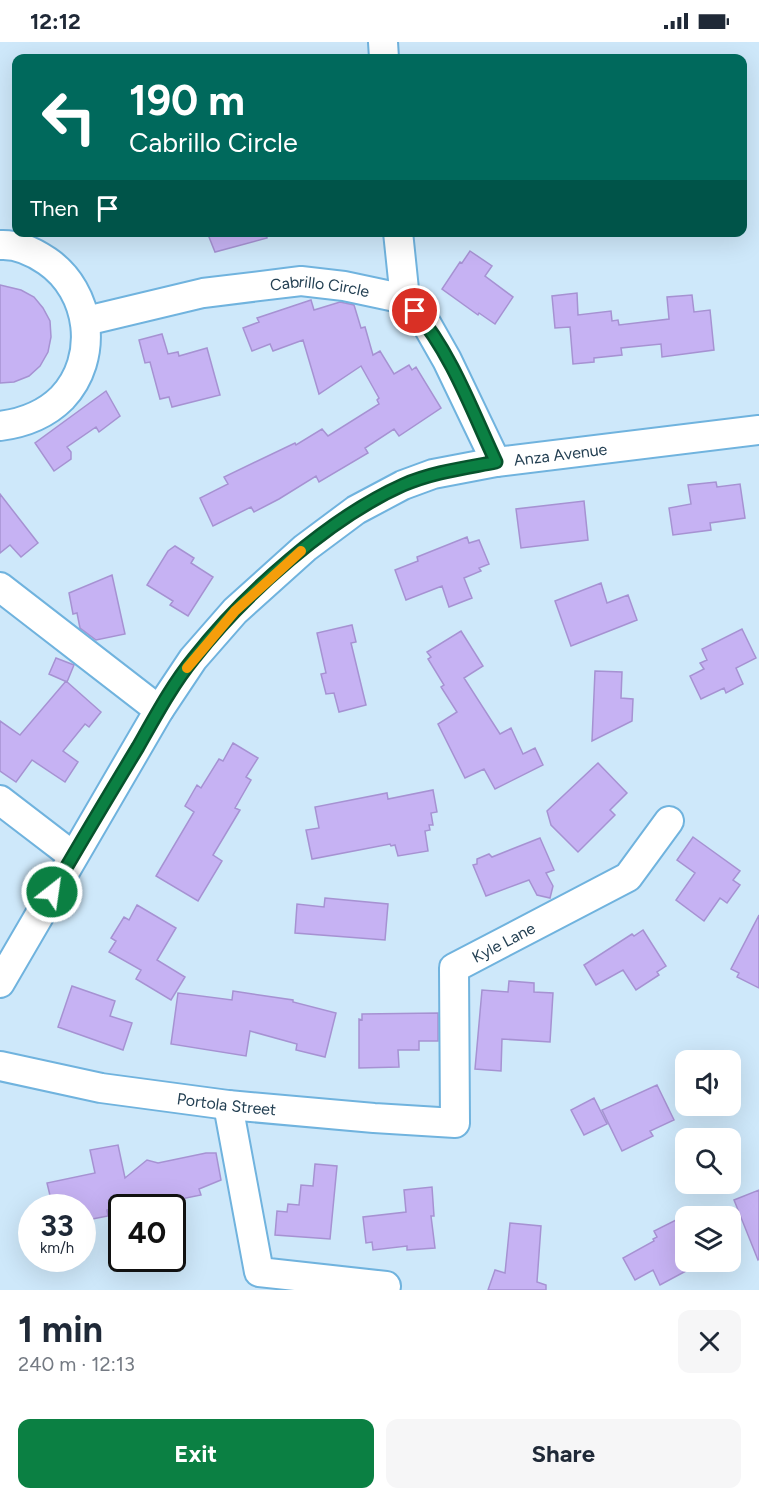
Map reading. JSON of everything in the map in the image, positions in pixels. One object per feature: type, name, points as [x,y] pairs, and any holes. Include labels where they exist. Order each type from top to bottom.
[{"type":"street","points":[[399,237],[405,299],[426,323],[447,360],[496,462]]},
{"type":"street","points":[[0,244],[35,253],[59,269],[77,293],[86,321],[86,348],[78,375],[62,398],[41,414],[5,431]]},
{"type":"street","name":"Cabrillo Circle","points":[[86,321],[203,293],[301,281],[344,286],[405,299]]},
{"type":"street","name":"Anza Avenue","points":[[0,983],[159,710],[193,659],[235,611],[305,548],[356,510],[403,485],[433,474],[496,462],[759,430]]},
{"type":"street","points":[[0,587],[159,710]]},
{"type":"street","points":[[0,800],[74,856]]},
{"type":"street","name":"Kyle Lane","points":[[455,1123],[454,968],[628,877],[669,821]]},
{"type":"street","name":"Portola Street","points":[[0,1066],[101,1088],[228,1105],[455,1123]]},
{"type":"street","points":[[228,1105],[259,1272],[386,1286]]},
{"type":"building","points":[[209,237],[267,237],[267,238],[215,252]]},
{"type":"building","points":[[470,251],[492,266],[485,276],[513,297],[495,324],[479,313],[478,315],[442,289]]},
{"type":"building","points":[[0,285],[21,290],[34,297],[50,321],[51,337],[48,352],[40,366],[29,376],[14,382],[0,383]]},
{"type":"building","points":[[577,293],[578,315],[611,311],[612,321],[618,320],[619,325],[669,319],[667,297],[692,295],[694,312],[710,310],[714,350],[662,357],[661,344],[621,348],[622,355],[594,358],[594,362],[573,364],[570,327],[555,328],[552,296]]},
{"type":"building","points":[[311,300],[314,310],[340,302],[354,305],[361,328],[365,327],[373,355],[380,351],[394,374],[409,365],[412,370],[416,367],[441,408],[399,436],[394,429],[365,448],[368,453],[319,482],[316,476],[254,512],[251,507],[213,526],[200,498],[228,484],[224,477],[295,443],[296,445],[322,429],[328,436],[379,404],[377,400],[379,398],[361,366],[319,394],[303,340],[273,351],[270,344],[252,351],[243,328],[259,322],[257,318]]},
{"type":"building","points":[[162,334],[168,354],[178,352],[179,356],[207,348],[220,395],[172,407],[169,397],[160,399],[150,362],[145,363],[139,340]]},
{"type":"building","points":[[106,391],[120,416],[99,432],[96,427],[67,447],[71,452],[71,459],[54,471],[35,443]]},
{"type":"building","points":[[716,482],[717,487],[740,484],[745,518],[710,523],[711,530],[673,535],[669,508],[691,504],[688,485]]},
{"type":"building","points":[[0,494],[38,543],[21,557],[10,545],[0,553]]},
{"type":"building","points":[[584,501],[588,540],[521,548],[516,509]]},
{"type":"building","points":[[467,537],[469,543],[479,540],[489,564],[479,568],[481,571],[464,578],[472,598],[449,607],[442,586],[406,600],[395,570],[418,561],[417,557]]},
{"type":"building","points":[[175,546],[194,558],[191,563],[213,577],[188,616],[170,605],[173,601],[147,585],[168,551]]},
{"type":"building","points":[[112,575],[125,634],[96,640],[80,628],[77,613],[73,614],[69,593]]},
{"type":"building","points":[[601,583],[607,603],[628,595],[637,620],[571,646],[555,601]]},
{"type":"building","points":[[352,625],[356,642],[351,643],[366,705],[339,712],[334,693],[326,694],[321,674],[326,673],[317,633]]},
{"type":"building","points":[[742,629],[756,658],[736,668],[743,684],[726,693],[724,688],[701,699],[690,676],[704,669],[700,663],[707,660],[702,649]]},
{"type":"building","points":[[461,631],[483,666],[464,678],[500,734],[511,728],[523,754],[535,748],[543,765],[495,789],[484,769],[465,778],[438,724],[457,712],[441,687],[444,685],[428,659],[431,657],[427,652]]},
{"type":"building","points":[[56,658],[74,665],[67,682],[49,674]]},
{"type":"building","points":[[595,671],[622,672],[621,698],[633,699],[632,721],[592,741]]},
{"type":"building","points":[[66,681],[101,712],[89,727],[85,724],[63,751],[78,762],[65,782],[32,760],[16,782],[0,771],[0,721],[20,735]]},
{"type":"building","points":[[233,743],[258,758],[246,777],[251,780],[235,808],[240,810],[213,855],[222,861],[198,901],[156,876],[194,812],[185,806],[197,785],[201,788],[219,759],[223,761]]},
{"type":"building","points":[[598,763],[627,793],[610,810],[615,815],[578,852],[551,825],[547,811]]},
{"type":"building","points":[[433,790],[437,812],[431,813],[433,825],[429,825],[430,830],[425,831],[428,851],[398,856],[395,845],[390,844],[312,859],[306,830],[319,828],[315,807],[387,793],[388,799]]},
{"type":"building","points":[[693,837],[740,871],[733,880],[740,885],[727,903],[720,898],[704,921],[676,900],[695,873],[677,860]]},
{"type":"building","points":[[540,838],[554,870],[546,873],[553,886],[550,898],[537,895],[529,880],[486,896],[473,865],[477,864],[477,859],[489,854],[492,857]]},
{"type":"building","points":[[325,898],[388,904],[385,940],[295,933],[297,904],[324,907]]},
{"type":"building","points":[[137,905],[176,928],[157,960],[185,977],[171,1000],[136,979],[141,970],[109,952],[116,941],[111,938],[124,917],[129,920]]},
{"type":"building","points":[[759,915],[759,988],[737,977],[739,973],[731,969]]},
{"type":"building","points":[[643,930],[666,966],[657,972],[659,975],[636,990],[623,970],[596,985],[584,965],[632,934],[634,936]]},
{"type":"building","points":[[509,981],[534,983],[534,992],[553,993],[550,1042],[502,1039],[501,1071],[475,1069],[482,990],[508,992]]},
{"type":"building","points":[[72,986],[115,1001],[110,1016],[132,1023],[123,1050],[58,1027]]},
{"type":"building","points":[[233,991],[293,1000],[293,1002],[336,1013],[325,1057],[296,1050],[297,1044],[250,1031],[246,1056],[171,1044],[178,993],[232,1000]]},
{"type":"building","points":[[438,1013],[438,1041],[419,1041],[419,1050],[398,1050],[399,1067],[359,1068],[359,1019],[362,1020],[362,1014]]},
{"type":"building","points":[[657,1085],[674,1120],[650,1131],[653,1136],[622,1151],[602,1110]]},
{"type":"building","points":[[594,1098],[607,1124],[584,1135],[571,1110]]},
{"type":"building","points":[[118,1145],[125,1178],[147,1160],[158,1163],[216,1153],[221,1180],[199,1189],[201,1195],[186,1198],[186,1194],[108,1194],[108,1216],[96,1218],[96,1194],[50,1194],[47,1183],[95,1173],[90,1150]]},
{"type":"building","points":[[315,1164],[337,1166],[330,1239],[275,1235],[277,1211],[287,1212],[288,1204],[299,1205],[301,1185],[313,1186]]},
{"type":"building","points":[[432,1187],[434,1216],[431,1216],[435,1248],[407,1250],[407,1246],[373,1250],[372,1242],[366,1243],[363,1217],[406,1212],[404,1190]]},
{"type":"building","points":[[759,1190],[758,1260],[741,1218],[741,1206],[736,1206],[734,1200]]},
{"type":"building","points":[[675,1220],[675,1272],[684,1272],[660,1285],[653,1270],[635,1280],[623,1258],[654,1241],[653,1239],[657,1237],[654,1231]]},
{"type":"building","points":[[510,1223],[541,1226],[537,1282],[546,1285],[546,1290],[488,1290],[495,1270],[505,1273]]},
{"type":"slow traffic","points":[[187,668],[235,611],[301,551]]},
{"type":"route","points":[[52,892],[159,710],[193,659],[235,611],[305,548],[356,510],[403,485],[433,474],[496,462],[447,360],[426,323],[415,311]]}]
